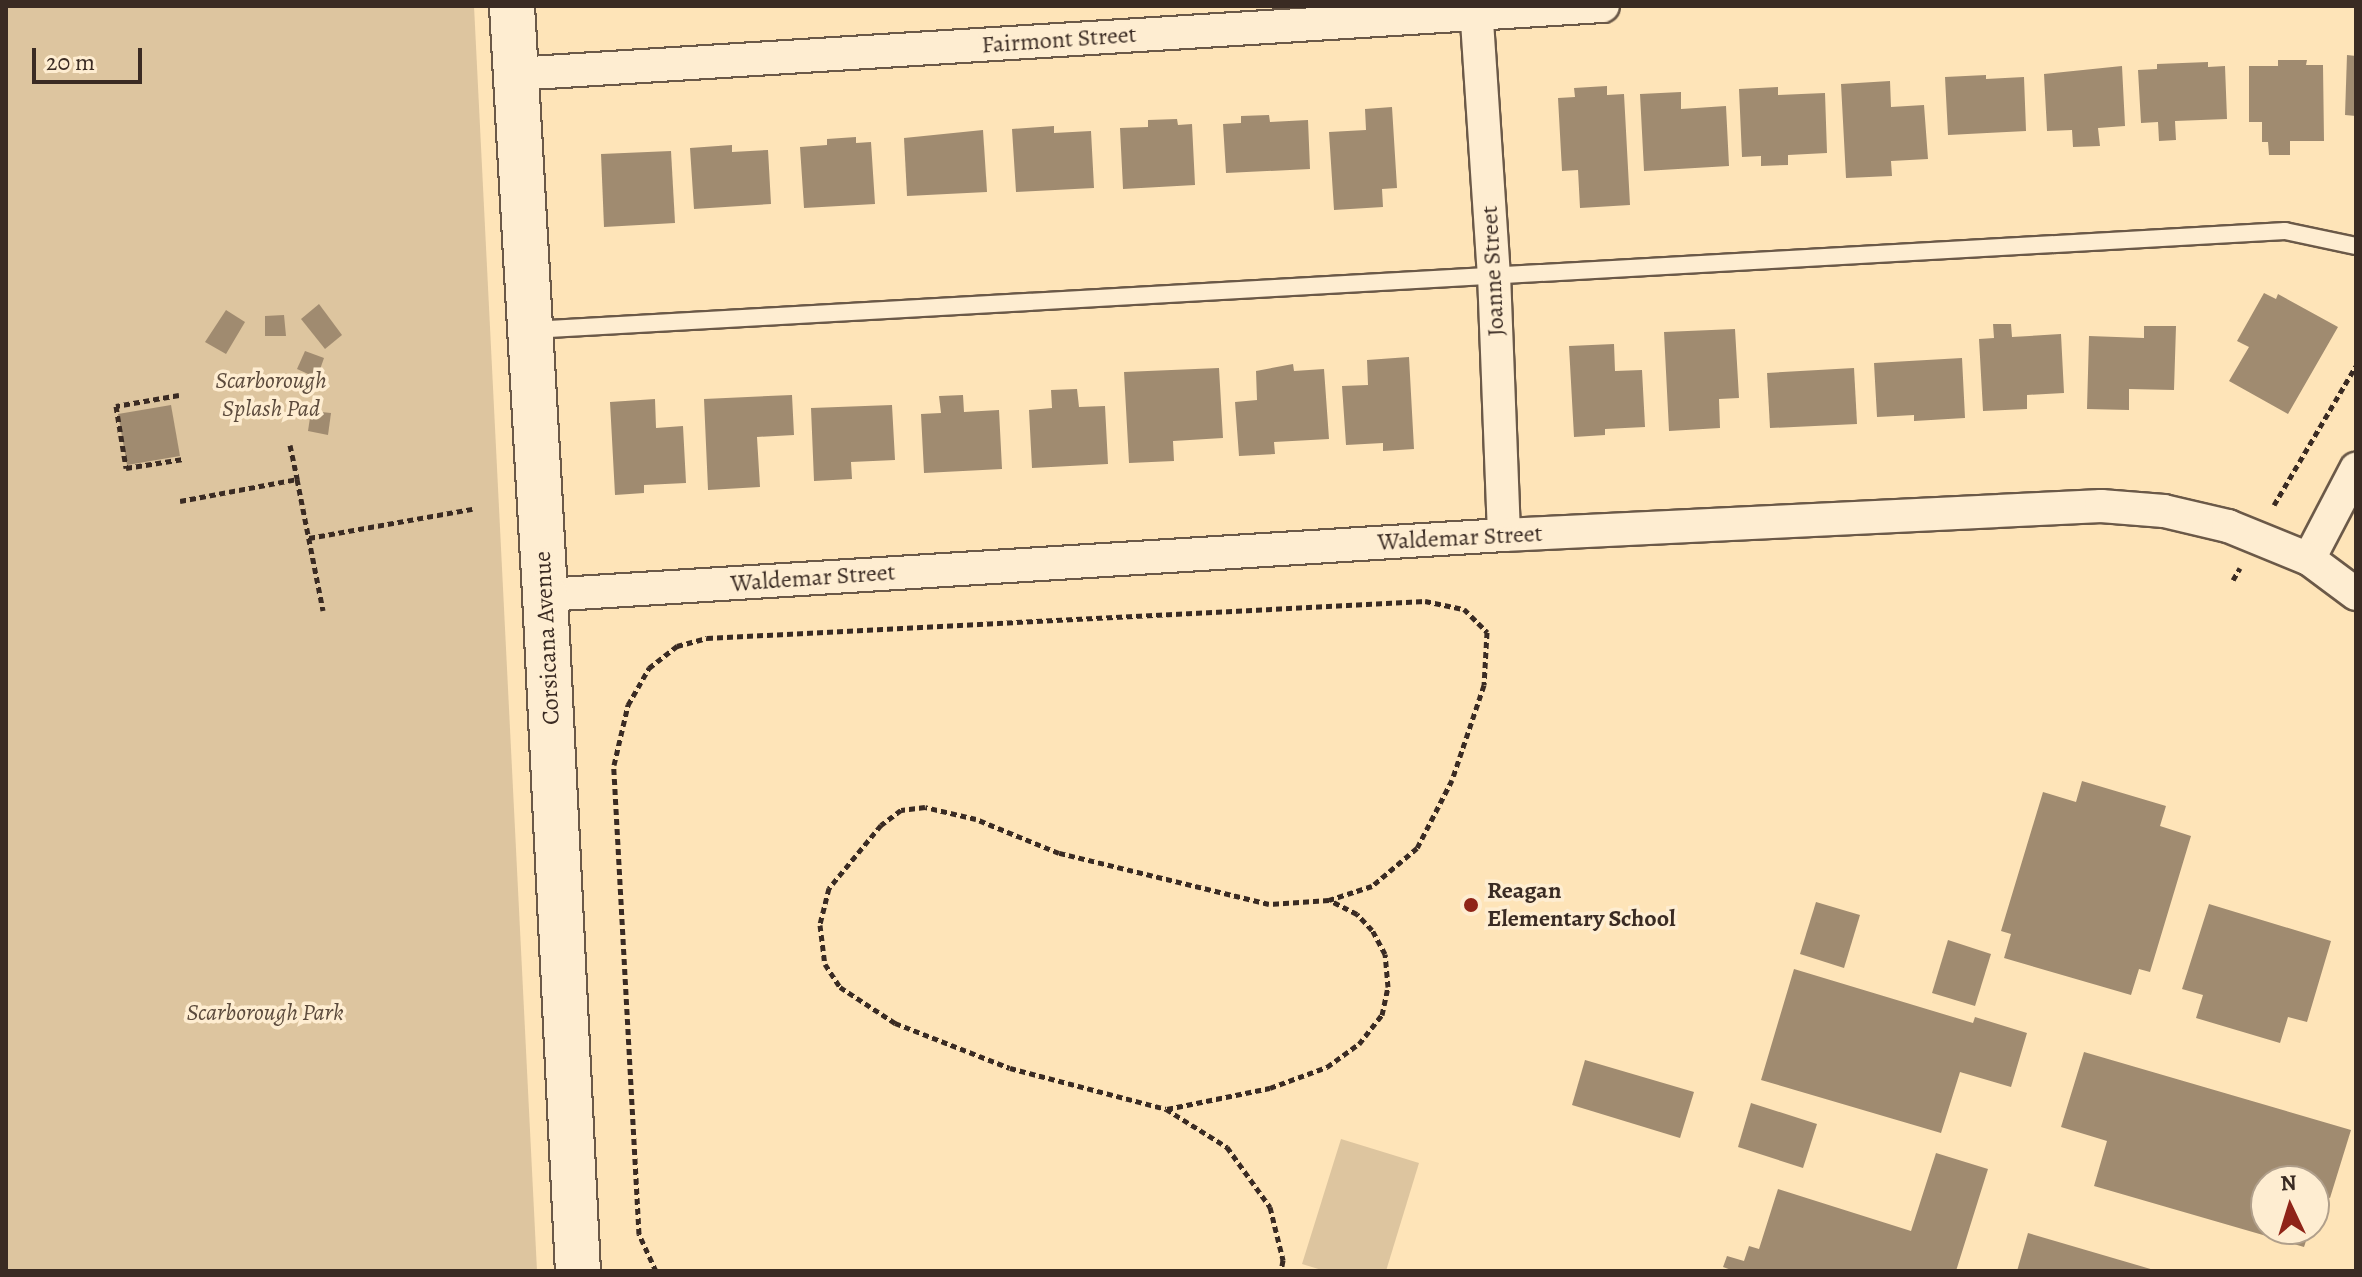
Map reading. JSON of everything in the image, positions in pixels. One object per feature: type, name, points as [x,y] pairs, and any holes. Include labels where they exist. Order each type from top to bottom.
[{"type":"street","name":"Corsicana Avenue","points":[[512,6],[578,1271]]},
{"type":"street","name":"Fairmont Street","points":[[515,74],[1476,10],[1603,6]]},
{"type":"street","name":"Joanne Street","points":[[1476,10],[1494,274],[1504,535]]},
{"type":"street","points":[[2309,559],[2356,469]]},
{"type":"street","name":"Waldemar Street","points":[[545,595],[1504,535],[2101,506],[2164,511],[2228,526],[2309,559],[2356,594]]},
{"type":"lane","points":[[530,331],[2285,231],[2356,246]]},
{"type":"path","points":[[2274,505],[2356,366]]},
{"type":"path","points":[[179,395],[116,406],[126,468],[183,459]]},
{"type":"path","points":[[290,445],[323,610]]},
{"type":"path","points":[[180,501],[297,479]]},
{"type":"path","points":[[309,538],[472,509]]},
{"type":"path","points":[[2233,580],[2240,568]]},
{"type":"path","points":[[656,1271],[639,1234],[614,765],[628,705],[649,668],[677,646],[707,638],[1425,601],[1464,609],[1487,632],[1484,685],[1452,780],[1417,848],[1372,886],[1329,900],[1269,904],[1059,853],[976,819],[925,807],[901,810],[881,825],[829,888],[820,925],[825,964],[840,987],[895,1023],[1010,1068],[1166,1109],[1227,1147],[1270,1207],[1283,1260],[1281,1271]]},
{"type":"path","points":[[1166,1109],[1270,1088],[1327,1067],[1359,1044],[1382,1015],[1388,987],[1385,954],[1372,930],[1357,914],[1329,900]]},
{"type":"green space","name":"Scarborough Park","points":[[6,6],[474,6],[537,1271],[6,1271]]},
{"type":"green space","points":[[1341,1139],[1419,1163],[1386,1271],[1325,1271],[1302,1264]]},
{"type":"building","points":[[2347,55],[2356,56],[2356,116],[2345,115]]},
{"type":"building","points":[[2278,60],[2307,60],[2306,65],[2323,65],[2324,141],[2290,141],[2290,155],[2269,155],[2268,142],[2262,142],[2262,122],[2249,122],[2249,66],[2278,66]]},
{"type":"building","points":[[2208,62],[2208,67],[2225,66],[2227,119],[2175,121],[2176,140],[2159,141],[2158,122],[2141,123],[2138,70],[2157,69],[2157,64]]},
{"type":"building","points":[[2122,66],[2125,126],[2098,128],[2100,146],[2073,147],[2072,130],[2047,131],[2044,74]]},
{"type":"building","points":[[1986,75],[1986,79],[2024,77],[2026,131],[1948,135],[1945,77]]},
{"type":"building","points":[[1890,81],[1891,107],[1924,105],[1928,159],[1891,161],[1892,176],[1846,178],[1841,84]]},
{"type":"building","points":[[1607,86],[1607,95],[1624,94],[1630,205],[1580,208],[1578,170],[1562,171],[1558,98],[1575,97],[1574,88]]},
{"type":"building","points":[[1778,87],[1778,95],[1825,93],[1827,153],[1788,155],[1788,165],[1761,166],[1761,156],[1742,157],[1739,89]]},
{"type":"building","points":[[1681,92],[1681,109],[1726,106],[1729,166],[1644,171],[1640,94]]},
{"type":"building","points":[[1392,107],[1397,188],[1382,189],[1383,207],[1334,210],[1329,132],[1366,130],[1365,109]]},
{"type":"building","points":[[1269,115],[1270,122],[1308,120],[1310,169],[1226,173],[1223,124],[1241,123],[1241,116]]},
{"type":"building","points":[[1177,119],[1178,125],[1192,124],[1195,185],[1123,189],[1120,128],[1148,127],[1148,120]]},
{"type":"building","points":[[1054,126],[1054,133],[1091,131],[1094,188],[1016,192],[1012,129]]},
{"type":"building","points":[[983,130],[987,192],[907,196],[904,138]]},
{"type":"building","points":[[856,137],[856,143],[871,142],[875,204],[804,208],[800,147],[827,145],[827,139]]},
{"type":"building","points":[[732,145],[732,152],[768,150],[771,204],[694,209],[690,148]]},
{"type":"building","points":[[671,151],[675,223],[604,227],[601,154]]},
{"type":"building","points":[[2264,293],[2276,299],[2278,294],[2338,327],[2288,414],[2229,381],[2249,347],[2237,341]]},
{"type":"building","points":[[319,304],[342,335],[325,349],[301,319]]},
{"type":"building","points":[[226,310],[245,322],[226,354],[205,342]]},
{"type":"building","points":[[284,315],[286,336],[265,336],[265,316]]},
{"type":"building","points":[[1993,324],[2011,324],[2012,337],[2061,334],[2064,393],[2027,395],[2027,409],[1983,411],[1979,339],[1994,338]]},
{"type":"building","points":[[2144,326],[2176,326],[2174,390],[2129,389],[2129,410],[2087,409],[2089,336],[2144,338]]},
{"type":"building","points":[[1735,329],[1739,398],[1719,399],[1720,428],[1669,431],[1664,332]]},
{"type":"building","points":[[1614,344],[1615,371],[1642,370],[1645,427],[1605,429],[1605,435],[1574,437],[1569,346]]},
{"type":"building","points":[[305,351],[324,358],[317,378],[297,369]]},
{"type":"building","points":[[1409,357],[1414,449],[1383,451],[1383,443],[1346,445],[1342,386],[1368,385],[1367,360]]},
{"type":"building","points":[[1962,358],[1965,418],[1914,421],[1914,415],[1877,417],[1874,363]]},
{"type":"building","points":[[1293,364],[1294,371],[1324,369],[1329,439],[1274,442],[1275,454],[1239,456],[1235,402],[1257,400],[1256,371]]},
{"type":"building","points":[[1219,368],[1223,438],[1173,441],[1174,461],[1129,463],[1124,372]]},
{"type":"building","points":[[1854,368],[1857,424],[1770,428],[1767,373]]},
{"type":"building","points":[[1077,389],[1079,407],[1105,406],[1108,464],[1032,468],[1029,410],[1052,408],[1051,390]]},
{"type":"building","points":[[792,395],[794,435],[757,437],[760,487],[708,490],[704,399]]},
{"type":"building","points":[[963,395],[964,412],[999,410],[1002,469],[924,473],[921,414],[941,413],[939,396]]},
{"type":"building","points":[[655,399],[656,428],[683,426],[686,483],[644,485],[644,493],[615,495],[610,402]]},
{"type":"building","points":[[171,405],[180,456],[127,465],[118,414]]},
{"type":"building","points":[[892,405],[895,460],[851,462],[852,479],[814,481],[811,408]]},
{"type":"building","points":[[311,411],[331,413],[328,435],[308,431]]},
{"type":"building","points":[[2082,781],[2166,806],[2160,826],[2191,836],[2150,972],[2139,969],[2131,995],[2004,958],[2011,934],[2001,931],[2043,792],[2076,802]]},
{"type":"building","points":[[1816,902],[1860,915],[1844,968],[1800,954]]},
{"type":"building","points":[[2209,904],[2331,941],[2307,1022],[2288,1017],[2280,1043],[2196,1018],[2203,995],[2182,989]]},
{"type":"building","points":[[1948,940],[1991,954],[1975,1006],[1932,993]]},
{"type":"building","points":[[1794,969],[1973,1023],[1975,1017],[2027,1033],[2011,1087],[1960,1072],[1941,1133],[1761,1080]]},
{"type":"building","points":[[2084,1052],[2351,1130],[2330,1198],[2330,1165],[2250,1165],[2250,1231],[2094,1186],[2107,1141],[2061,1127]]},
{"type":"building","points":[[1585,1060],[1694,1092],[1680,1138],[1572,1105]]},
{"type":"building","points":[[1751,1103],[1817,1124],[1803,1168],[1738,1147]]},
{"type":"building","points":[[1936,1153],[1988,1169],[1956,1271],[1734,1271],[1723,1267],[1727,1256],[1744,1261],[1749,1246],[1759,1249],[1778,1189],[1911,1231]]},
{"type":"building","points":[[2028,1233],[2154,1270],[2154,1271],[2017,1271]]},
{"type":"place","name":"Reagan Elementary School","points":[[1471,905]]},
{"type":"park label","name":"Scarborough Splash Pad","points":[[271,395]]}]
